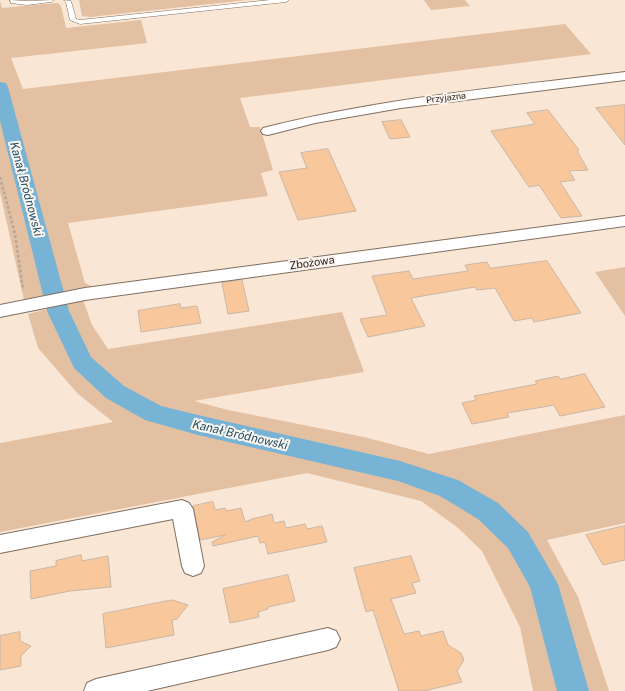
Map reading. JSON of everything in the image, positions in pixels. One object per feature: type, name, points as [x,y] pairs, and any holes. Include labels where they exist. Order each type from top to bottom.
[{"type":"street","name":"Przyjazna","points":[[268,131],[321,118],[401,104],[625,76]]},
{"type":"street","name":"Zbożowa","points":[[0,311],[26,299],[84,294],[625,221]]},
{"type":"street","points":[[0,544],[182,509],[192,566]]},
{"type":"street","points":[[96,691],[328,640]]},
{"type":"lane","points":[[12,0],[13,2],[20,3],[51,0]]},
{"type":"lane","points":[[67,0],[69,2],[73,20],[80,22],[286,0]]},
{"type":"path","points":[[0,176],[15,234],[26,299]]},
{"type":"shaded area","points":[[79,0],[248,0],[90,17],[82,16]]},
{"type":"shaded area","points":[[424,0],[465,0],[470,6],[431,10]]},
{"type":"shaded area","points":[[0,1],[2,8],[58,3],[61,6],[66,28],[141,20],[147,43],[11,58],[23,89],[565,24],[591,54],[240,98],[250,127],[260,127],[273,170],[261,173],[268,196],[68,223],[85,283],[95,288],[24,300],[0,192]]},
{"type":"shaded area","points":[[625,267],[625,316],[595,272]]},
{"type":"shaded area","points":[[83,300],[92,325],[108,349],[342,312],[364,372],[194,401],[228,410],[364,437],[429,454],[625,415],[625,523],[547,540],[578,597],[609,691],[533,691],[520,627],[482,551],[457,527],[421,501],[307,473],[0,532],[0,443],[113,422],[78,394],[38,348],[28,314]]},
{"type":"building","points":[[625,105],[625,145],[596,108]]},
{"type":"building","points":[[548,110],[579,150],[577,151],[588,170],[569,171],[575,180],[560,182],[582,216],[561,218],[539,185],[529,187],[491,131],[535,124],[527,113]]},
{"type":"building","points":[[401,120],[410,137],[390,139],[382,122]]},
{"type":"building","points":[[328,149],[356,211],[298,220],[279,172],[307,168],[301,153]]},
{"type":"building","points":[[547,261],[581,313],[534,322],[532,318],[514,321],[495,288],[477,290],[475,287],[411,298],[425,326],[368,337],[360,319],[387,315],[372,276],[409,271],[413,279],[468,271],[465,265],[487,262],[490,268]]},
{"type":"building","points":[[242,280],[249,311],[228,314],[222,283]]},
{"type":"building","points":[[180,304],[181,308],[197,306],[201,323],[141,332],[138,311]]},
{"type":"building","points":[[585,374],[605,407],[560,416],[554,405],[507,413],[509,417],[472,424],[462,403],[476,400],[474,396],[537,384],[535,381],[558,376],[560,379]]},
{"type":"building","points":[[213,502],[215,510],[225,508],[226,511],[241,508],[245,522],[272,514],[274,523],[284,521],[286,528],[305,524],[307,529],[322,526],[327,542],[268,554],[265,542],[260,543],[258,536],[213,546],[212,542],[225,535],[200,540],[193,506]]},
{"type":"building","points":[[625,526],[625,560],[603,565],[586,535]]},
{"type":"building","points":[[81,555],[82,561],[108,556],[111,587],[70,591],[31,599],[30,571],[56,566],[56,561]]},
{"type":"building","points":[[411,556],[420,581],[412,583],[416,593],[391,599],[404,634],[419,631],[421,636],[443,631],[448,645],[461,653],[464,660],[457,671],[462,682],[424,691],[399,691],[373,610],[366,612],[354,568]]},
{"type":"building","points":[[288,575],[295,601],[268,607],[268,609],[258,612],[259,617],[230,623],[223,589]]},
{"type":"building","points":[[172,600],[188,605],[177,619],[172,620],[174,635],[106,648],[103,614]]},
{"type":"building","points":[[20,632],[20,641],[31,646],[21,656],[21,666],[0,670],[0,636]]},
{"type":"waterway","name":"Kanał Bródnowski","points":[[0,87],[58,311],[82,362],[115,392],[154,413],[198,425],[400,471],[449,488],[488,511],[518,540],[544,584],[573,691]]}]
